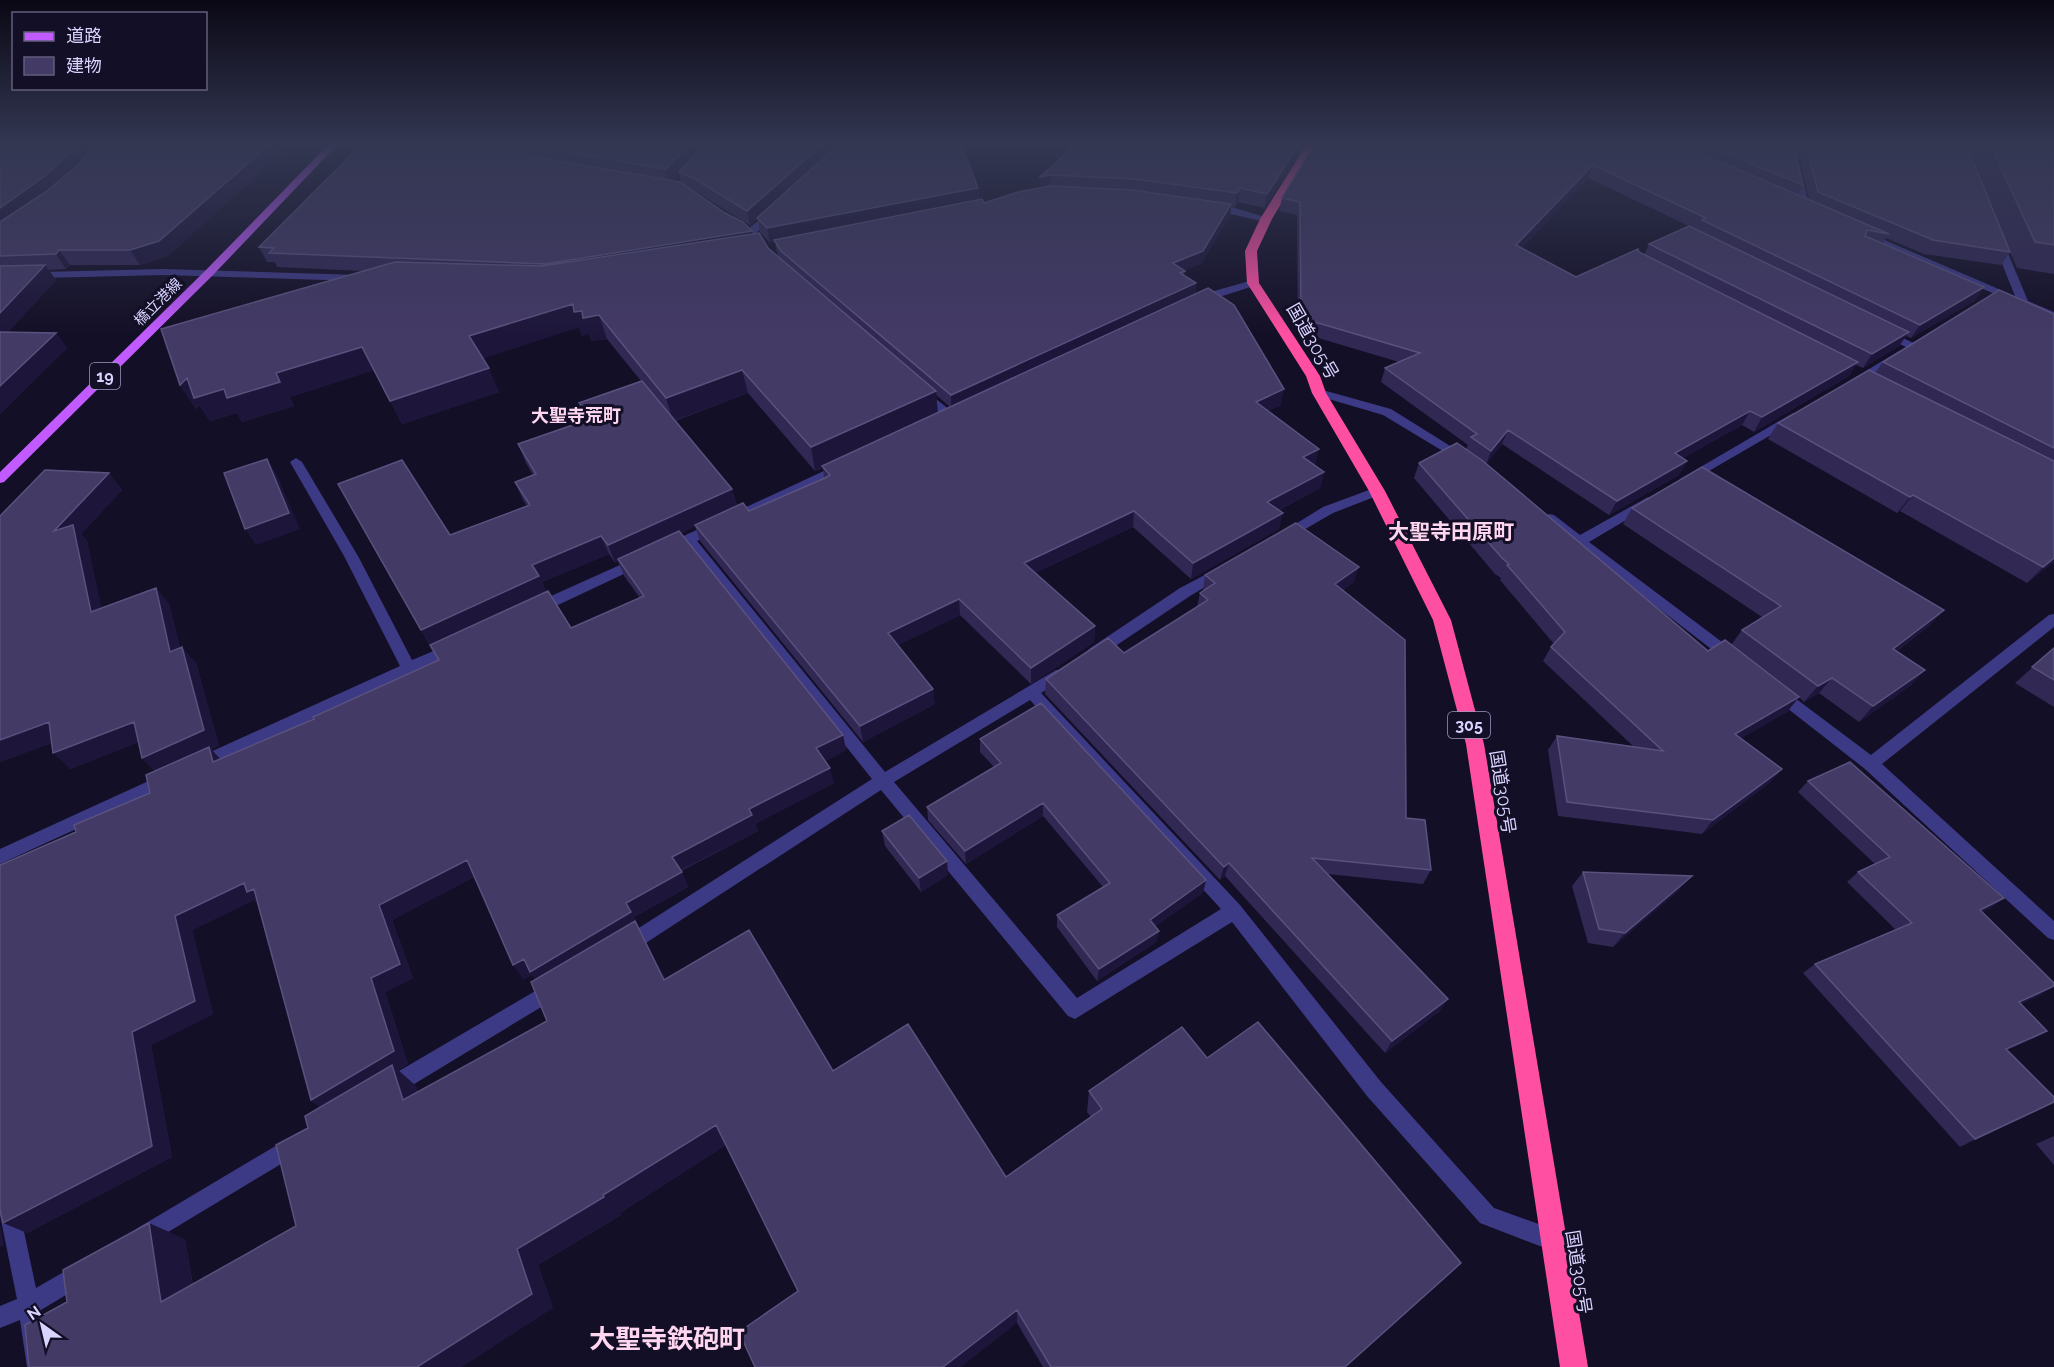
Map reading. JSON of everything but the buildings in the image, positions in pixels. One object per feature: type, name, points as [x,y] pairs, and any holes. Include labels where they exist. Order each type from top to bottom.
[{"type":"highway","name":"国道305号","points":[[1273,208],[1251,251],[1253,283],[1313,376],[1319,393],[1377,491],[1442,620],[1475,744],[1574,1367]]},
{"type":"main road","name":"橋立港線","points":[[0,479],[272,208]]},
{"type":"street","points":[[759,240],[747,230],[778,208]]},
{"type":"street","points":[[1219,208],[1266,219]]},
{"type":"street","points":[[1803,208],[1816,214]]},
{"type":"street","points":[[1993,228],[2023,302]]},
{"type":"street","points":[[1859,232],[1993,296],[2023,302],[2054,316]]},
{"type":"street","points":[[0,276],[163,272],[374,279]]},
{"type":"street","points":[[1180,309],[1211,295],[1253,283]]},
{"type":"street","points":[[1858,379],[1917,343],[1870,325]]},
{"type":"street","points":[[914,385],[950,416]]},
{"type":"street","points":[[1319,393],[1387,412],[1445,445],[1474,466]]},
{"type":"street","points":[[1580,541],[1806,409]]},
{"type":"street","points":[[527,614],[856,460]]},
{"type":"street","points":[[296,462],[351,556],[409,668]]},
{"type":"street","points":[[1266,546],[1328,510],[1377,491]]},
{"type":"street","points":[[1542,513],[1749,671]]},
{"type":"street","points":[[688,539],[883,781],[1075,1010],[1234,911]]},
{"type":"street","points":[[607,957],[883,781],[1032,693],[1185,592],[1236,563]]},
{"type":"street","points":[[1871,764],[2054,619]]},
{"type":"street","points":[[0,857],[473,638]]},
{"type":"street","points":[[1768,685],[1871,764],[2054,932]]},
{"type":"street","points":[[1032,693],[1234,911],[1374,1089],[1487,1216],[1553,1240]]},
{"type":"street","points":[[374,1097],[567,981]]},
{"type":"street","points":[[130,1244],[313,1134]]},
{"type":"street","points":[[4,1184],[38,1367]]},
{"type":"street","points":[[0,1317],[28,1305],[100,1262]]},
{"type":"district","name":"大聖寺荒町","points":[[576,415]]},
{"type":"district","name":"大聖寺田原町","points":[[1451,531]]},
{"type":"district","name":"大聖寺鉄砲町","points":[[667,1339]]}]
